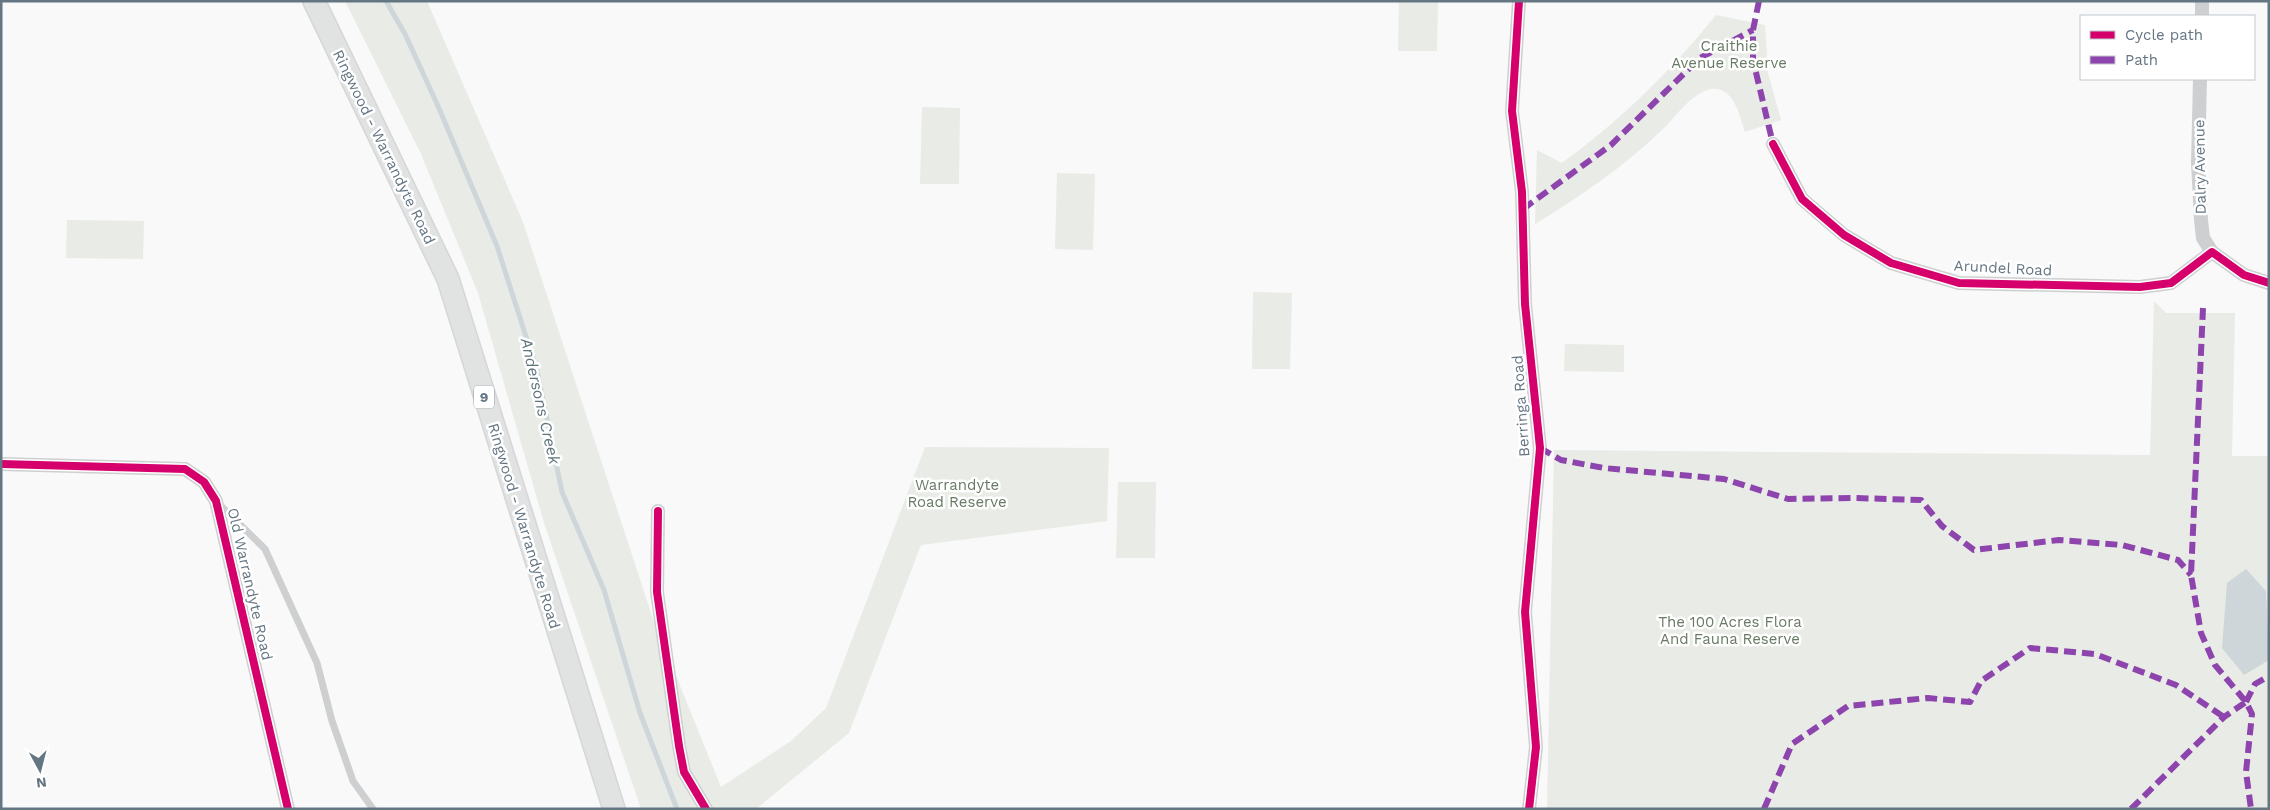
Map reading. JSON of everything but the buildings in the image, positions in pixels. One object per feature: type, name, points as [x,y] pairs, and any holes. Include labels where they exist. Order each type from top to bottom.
[{"type":"main road","name":"Ringwood - Warrandyte Road","points":[[314,1],[448,279],[614,809]]},
{"type":"street","name":"Berringa Road","points":[[1519,1],[1512,111],[1522,192],[1525,304],[1540,448],[1525,612],[1536,747],[1529,809]]},
{"type":"street","points":[[2202,1],[2202,15]]},
{"type":"street","name":"Dalry Avenue","points":[[2200,80],[2198,163],[2201,220],[2203,238],[2212,252]]},
{"type":"street","name":"Arundel Road","points":[[1773,144],[1802,199],[1844,235],[1891,263],[1959,283],[2140,287],[2172,283],[2212,252]]},
{"type":"street","points":[[2212,252],[2244,275],[2269,283]]},
{"type":"street","name":"Old Warrandyte Road","points":[[1,464],[184,469],[204,482],[216,502],[288,809]]},
{"type":"street","points":[[658,511],[657,592],[679,746],[684,772],[706,809]]},
{"type":"lane","name":"Old Warrandyte Road","points":[[216,502],[265,549],[316,663],[332,721],[353,780],[373,809]]},
{"type":"green space","name":"Warrandyte Road Reserve","points":[[345,1],[427,1],[523,222],[653,619],[721,787],[791,741],[826,708],[925,447],[1109,448],[1107,521],[921,545],[849,733],[756,809],[641,809],[544,523],[478,293],[421,154]]},
{"type":"green space","points":[[1399,1],[1438,1],[1437,51],[1398,51]]},
{"type":"green space","name":"Craithie Avenue Reserve","points":[[1716,15],[1765,25],[1768,73],[1781,120],[1745,132],[1736,107],[1729,95],[1718,89],[1710,89],[1688,102],[1664,128],[1618,168],[1569,203],[1535,224],[1537,150],[1562,163],[1605,129],[1644,94],[1680,57]]},
{"type":"green space","points":[[922,107],[960,108],[959,184],[920,184]]},
{"type":"green space","points":[[1057,173],[1095,174],[1093,250],[1055,249]]},
{"type":"green space","points":[[67,220],[144,221],[143,259],[66,258]]},
{"type":"green space","points":[[1253,292],[1292,293],[1290,369],[1252,369]]},
{"type":"green space","name":"The 100 Acres Flora And Fauna Reserve","points":[[2154,301],[2166,313],[2235,313],[2232,456],[2269,456],[2269,809],[1547,809],[1554,450],[2150,455]]},
{"type":"green space","points":[[1565,344],[1624,345],[1624,372],[1564,371]]},
{"type":"green space","points":[[1118,482],[1156,482],[1155,558],[1116,558]]},
{"type":"shaded area","points":[[2246,569],[2266,591],[2269,660],[2244,675],[2222,648],[2227,583]]},
{"type":"waterway","name":"Andersons Creek","points":[[386,1],[405,34],[438,106],[497,246],[537,371],[562,492],[604,590],[640,713],[677,809]]},
{"type":"marked path","points":[[1759,1],[1753,30],[1753,60],[1773,144]]},
{"type":"marked path","points":[[1523,209],[1611,145],[1700,58],[1753,30]]},
{"type":"marked path","points":[[2203,308],[2191,575],[2201,633],[2215,665],[2246,702],[2252,714],[2246,772],[2251,809]]},
{"type":"marked path","points":[[1540,448],[1561,460],[1604,468],[1724,479],[1788,499],[1855,498],[1921,500],[1942,526],[1974,550],[2059,540],[2122,545],[2178,560],[2191,575]]},
{"type":"marked path","points":[[1764,809],[1792,744],[1848,706],[1928,698],[1970,702],[1981,681],[2030,648],[2095,654],[2176,685],[2224,717]]},
{"type":"marked path","points":[[2246,702],[2255,684],[2269,676]]},
{"type":"marked path","points":[[2131,809],[2224,717],[2246,702]]},
{"type":"cycle path","points":[[1519,1],[1512,111],[1522,192],[1525,304],[1540,448],[1525,612],[1536,747],[1529,809]]},
{"type":"cycle path","points":[[1773,144],[1802,199],[1844,235],[1891,263],[1959,283],[2140,287],[2171,283],[2212,252],[2244,275],[2269,283]]},
{"type":"cycle path","points":[[1,464],[185,469],[204,482],[216,501],[288,809]]},
{"type":"cycle path","points":[[658,511],[657,592],[679,746],[684,772],[706,809]]}]
